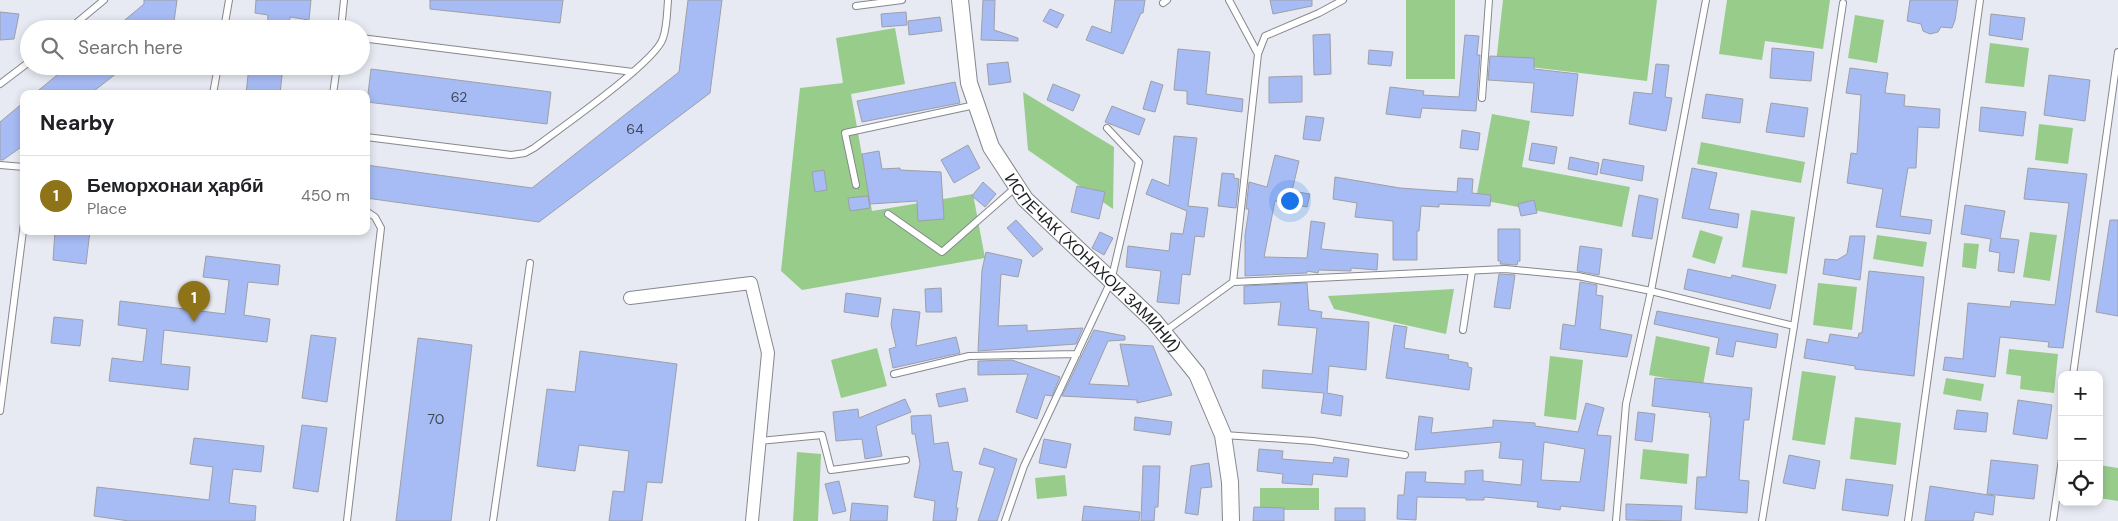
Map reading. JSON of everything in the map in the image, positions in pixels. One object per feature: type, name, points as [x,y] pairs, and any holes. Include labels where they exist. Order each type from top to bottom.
[{"type":"street","name":"ИСПЕЧАК (ХОНАХОИ ЗАМИНИ)","points":[[960,0],[969,83],[991,147],[1025,199],[1154,321],[1198,374],[1223,435],[1230,482],[1231,521]]},
{"type":"street","points":[[630,298],[752,283],[768,353],[752,521]]},
{"type":"lane","points":[[80,20],[104,0]]},
{"type":"lane","points":[[226,20],[230,0]]},
{"type":"lane","points":[[342,20],[344,0]]},
{"type":"lane","points":[[370,137],[511,155],[524,153],[534,148],[633,72],[663,40],[668,0]]},
{"type":"lane","points":[[856,6],[902,0]]},
{"type":"lane","points":[[1229,0],[1258,54]]},
{"type":"lane","points":[[1233,282],[1258,54],[1265,36],[1319,13],[1343,0]]},
{"type":"lane","points":[[1482,98],[1490,0]]},
{"type":"lane","points":[[1616,521],[1626,404],[1651,291],[1706,0]]},
{"type":"lane","points":[[1908,521],[1980,0]]},
{"type":"lane","points":[[1762,521],[1843,3]]},
{"type":"lane","points":[[370,39],[633,72]]},
{"type":"lane","points":[[2075,371],[2118,52]]},
{"type":"lane","points":[[0,84],[20,69]]},
{"type":"lane","points":[[214,90],[216,75]]},
{"type":"lane","points":[[334,90],[336,75]]},
{"type":"lane","points":[[856,185],[845,133],[976,105]]},
{"type":"lane","points":[[1005,521],[1024,466],[1111,281],[1139,162],[1107,128]]},
{"type":"lane","points":[[0,165],[20,167]]},
{"type":"lane","points":[[888,214],[942,252],[1017,186]]},
{"type":"lane","points":[[348,521],[381,228],[376,217],[370,213]]},
{"type":"lane","points":[[0,411],[22,235]]},
{"type":"lane","points":[[493,521],[530,263]]},
{"type":"lane","points":[[1164,332],[1233,282],[1505,269],[1578,276],[1651,291],[1794,326]]},
{"type":"lane","points":[[1463,330],[1472,271]]},
{"type":"lane","points":[[894,374],[969,356],[1077,354]]},
{"type":"lane","points":[[760,442],[822,435],[831,470],[906,460]]},
{"type":"lane","points":[[1223,435],[1313,441],[1405,455]]},
{"type":"lane","points":[[2053,521],[2062,461]]},
{"type":"green space","points":[[1406,0],[1455,0],[1455,79],[1406,79]]},
{"type":"green space","points":[[1503,0],[1657,0],[1647,81],[1496,63]]},
{"type":"green space","points":[[1727,0],[1830,0],[1823,49],[1765,41],[1762,60],[1719,54]]},
{"type":"green space","points":[[1855,15],[1884,20],[1877,63],[1848,58]]},
{"type":"green space","points":[[895,28],[905,84],[851,94],[872,211],[973,194],[985,258],[802,290],[781,271],[800,88],[843,83],[836,38]]},
{"type":"green space","points":[[1990,43],[2029,48],[2024,87],[1985,83]]},
{"type":"green space","points":[[1023,92],[1114,147],[1113,209],[1028,150]]},
{"type":"green space","points":[[1492,114],[1530,121],[1522,167],[1630,187],[1622,227],[1476,199]]},
{"type":"green space","points":[[2039,124],[2073,128],[2068,164],[2035,160]]},
{"type":"green space","points":[[1701,142],[1805,162],[1801,183],[1697,164]]},
{"type":"green space","points":[[1751,210],[1795,217],[1787,274],[1742,267]]},
{"type":"green space","points":[[1700,230],[1723,237],[1715,264],[1692,257]]},
{"type":"green space","points":[[2030,232],[2057,235],[2050,281],[2023,277]]},
{"type":"green space","points":[[1877,235],[1927,242],[1923,267],[1873,259]]},
{"type":"green space","points":[[1964,243],[1979,244],[1976,269],[1962,267]]},
{"type":"green space","points":[[1818,283],[1857,287],[1852,330],[1813,325]]},
{"type":"green space","points":[[1454,289],[1446,334],[1334,309],[1328,296]]},
{"type":"green space","points":[[1656,336],[1710,347],[1703,385],[1649,375]]},
{"type":"green space","points":[[877,348],[887,386],[841,398],[831,360]]},
{"type":"green space","points":[[2009,349],[2058,354],[2054,393],[2020,389],[2021,376],[2006,374]]},
{"type":"green space","points":[[1550,356],[1583,360],[1576,420],[1544,416]]},
{"type":"green space","points":[[1802,371],[1836,376],[1825,445],[1792,440]]},
{"type":"green space","points":[[1946,378],[1984,384],[1981,401],[1943,394]]},
{"type":"green space","points":[[1855,417],[1901,423],[1896,465],[1850,459]]},
{"type":"green space","points":[[1643,449],[1689,454],[1687,484],[1640,479]]},
{"type":"green space","points":[[797,452],[821,454],[818,521],[793,521]]},
{"type":"green space","points":[[2103,466],[2118,468],[2118,501],[2103,499]]},
{"type":"green space","points":[[1065,475],[1067,496],[1037,499],[1035,478]]},
{"type":"green space","points":[[1260,488],[1319,488],[1319,510],[1260,510]]},
{"type":"building","points":[[144,0],[177,0],[174,20],[125,20],[144,4]]},
{"type":"building","points":[[256,0],[311,0],[309,20],[290,17],[290,20],[268,20],[268,15],[255,13]]},
{"type":"building","points":[[430,0],[563,0],[560,23],[430,9]]},
{"type":"building","points":[[688,0],[722,0],[710,93],[539,222],[370,199],[370,166],[532,188],[679,72]]},
{"type":"building","points":[[983,0],[995,0],[994,30],[1018,38],[1018,41],[981,40]]},
{"type":"building","points":[[1115,0],[1145,0],[1143,13],[1141,13],[1123,54],[1086,40],[1092,26],[1111,33]]},
{"type":"building","points":[[1270,0],[1312,0],[1312,6],[1273,14]]},
{"type":"building","points":[[1910,0],[1958,0],[1952,28],[1941,27],[1938,32],[1930,34],[1923,31],[1921,24],[1907,21]]},
{"type":"building","points":[[1050,9],[1064,15],[1057,28],[1043,21]]},
{"type":"building","points":[[0,12],[19,14],[14,39],[0,40]]},
{"type":"building","points":[[906,12],[907,25],[882,27],[881,14]]},
{"type":"building","points":[[1991,14],[2025,18],[2022,40],[1989,35]]},
{"type":"building","points":[[940,17],[942,31],[909,35],[908,21]]},
{"type":"building","points":[[1330,34],[1331,74],[1314,75],[1313,35]]},
{"type":"building","points":[[1465,35],[1479,36],[1477,55],[1480,55],[1476,111],[1422,108],[1420,118],[1386,114],[1390,87],[1424,91],[1423,95],[1459,97]]},
{"type":"building","points":[[1772,48],[1814,52],[1811,81],[1770,78]]},
{"type":"building","points":[[1178,49],[1210,52],[1206,94],[1243,99],[1242,112],[1187,104],[1187,91],[1174,90]]},
{"type":"building","points":[[1369,50],[1393,52],[1391,66],[1368,64]]},
{"type":"building","points":[[1490,56],[1534,58],[1534,69],[1578,74],[1573,116],[1531,112],[1534,83],[1488,80]]},
{"type":"building","points":[[1008,62],[1011,82],[989,85],[987,64]]},
{"type":"building","points":[[1656,64],[1669,65],[1665,97],[1672,98],[1666,131],[1629,124],[1634,92],[1652,94]]},
{"type":"building","points":[[1850,68],[1888,73],[1885,93],[1905,95],[1904,106],[1940,109],[1939,128],[1918,127],[1916,168],[1908,168],[1900,216],[1932,220],[1930,234],[1876,227],[1883,189],[1847,183],[1851,153],[1857,154],[1861,95],[1846,93]]},
{"type":"building","points":[[371,69],[551,92],[547,124],[370,102],[370,90],[368,90]]},
{"type":"building","points":[[57,75],[114,75],[95,90],[39,90]]},
{"type":"building","points":[[248,75],[282,75],[280,90],[246,90]]},
{"type":"building","points":[[2049,75],[2090,80],[2085,121],[2044,115]]},
{"type":"building","points":[[1302,76],[1302,102],[1269,103],[1269,77]]},
{"type":"building","points":[[1151,81],[1163,85],[1155,112],[1143,109]]},
{"type":"building","points":[[955,82],[960,103],[862,122],[857,101]]},
{"type":"building","points":[[1053,84],[1080,95],[1073,111],[1047,100]]},
{"type":"building","points":[[1706,94],[1743,99],[1740,123],[1702,118]]},
{"type":"building","points":[[1771,103],[1808,108],[1804,137],[1766,132]]},
{"type":"building","points":[[20,105],[20,148],[3,160],[0,160],[0,122]]},
{"type":"building","points":[[1112,106],[1145,119],[1139,135],[1105,122]]},
{"type":"building","points":[[1981,107],[2026,112],[2023,136],[1979,131]]},
{"type":"building","points":[[1306,116],[1324,118],[1320,141],[1303,139]]},
{"type":"building","points":[[1462,130],[1480,133],[1478,150],[1460,148]]},
{"type":"building","points":[[1174,136],[1197,138],[1188,206],[1208,208],[1204,237],[1195,236],[1190,275],[1182,274],[1179,304],[1157,302],[1161,271],[1126,267],[1128,246],[1169,251],[1171,233],[1183,234],[1187,211],[1146,194],[1152,179],[1169,186]]},
{"type":"building","points":[[1532,143],[1557,147],[1554,164],[1529,160]]},
{"type":"building","points":[[968,145],[980,168],[954,183],[941,160]]},
{"type":"building","points":[[879,151],[882,169],[900,168],[900,170],[941,172],[944,219],[918,221],[917,201],[870,204],[862,154]]},
{"type":"building","points":[[1275,155],[1299,161],[1292,191],[1310,194],[1307,207],[1275,201],[1264,257],[1307,258],[1311,221],[1325,223],[1321,249],[1378,254],[1377,270],[1351,268],[1351,271],[1319,270],[1318,273],[1307,271],[1307,273],[1245,276],[1245,235],[1249,209],[1246,209],[1249,182],[1267,187]]},
{"type":"building","points":[[1570,157],[1599,163],[1597,175],[1568,169]]},
{"type":"building","points":[[1603,159],[1644,166],[1642,181],[1600,173]]},
{"type":"building","points":[[1692,168],[1717,173],[1709,209],[1739,214],[1737,228],[1682,218]]},
{"type":"building","points":[[2028,168],[2087,174],[2063,348],[2048,347],[2049,342],[2000,337],[1995,377],[1943,370],[1945,357],[1963,359],[1968,303],[2010,307],[2011,301],[2055,305],[2069,203],[2024,199]]},
{"type":"building","points":[[824,170],[827,190],[815,192],[812,172]]},
{"type":"building","points":[[1222,173],[1234,174],[1234,178],[1239,179],[1236,208],[1218,206]]},
{"type":"building","points":[[1335,177],[1400,188],[1457,192],[1458,178],[1473,179],[1472,193],[1491,195],[1490,206],[1439,204],[1439,207],[1421,206],[1419,231],[1417,231],[1417,260],[1393,260],[1393,221],[1355,217],[1357,203],[1333,199]]},
{"type":"building","points":[[983,182],[996,194],[985,207],[972,196]]},
{"type":"building","points":[[1077,186],[1105,192],[1099,219],[1071,212]]},
{"type":"building","points":[[1639,195],[1658,199],[1652,239],[1632,236]]},
{"type":"building","points":[[868,196],[870,208],[850,211],[848,198]]},
{"type":"building","points":[[1534,200],[1537,213],[1521,216],[1518,204]]},
{"type":"building","points":[[1965,205],[2005,211],[2000,238],[2019,240],[2014,273],[1998,271],[2000,253],[1989,251],[1991,239],[1961,234]]},
{"type":"building","points":[[1016,220],[1043,249],[1033,257],[1007,228]]},
{"type":"building","points":[[2110,220],[2118,220],[2118,316],[2096,312]]},
{"type":"building","points":[[1498,229],[1520,229],[1520,261],[1518,261],[1517,265],[1500,264],[1501,261],[1498,261]]},
{"type":"building","points":[[1100,232],[1113,238],[1104,255],[1092,248]]},
{"type":"building","points":[[55,235],[90,235],[86,264],[53,260]]},
{"type":"building","points":[[1850,236],[1865,236],[1860,280],[1823,274],[1825,259],[1837,260],[1847,254]]},
{"type":"building","points":[[1580,246],[1602,249],[1599,275],[1577,271]]},
{"type":"building","points":[[986,252],[1022,260],[1018,277],[1001,274],[998,326],[1027,325],[1027,331],[1083,328],[1076,344],[978,351],[982,270]]},
{"type":"building","points":[[206,256],[280,265],[278,285],[248,282],[244,315],[270,319],[267,342],[164,330],[161,364],[190,367],[188,390],[109,381],[112,358],[143,362],[147,329],[118,325],[120,301],[225,314],[229,280],[203,277]]},
{"type":"building","points":[[1688,269],[1731,278],[1732,275],[1776,285],[1770,309],[1684,289]]},
{"type":"building","points":[[1869,271],[1924,277],[1914,376],[1855,369],[1855,366],[1804,358],[1807,339],[1828,343],[1830,334],[1858,338],[1859,333],[1862,333]]},
{"type":"building","points":[[1499,274],[1515,275],[1510,309],[1494,307]]},
{"type":"building","points":[[1580,282],[1597,285],[1596,295],[1603,296],[1600,329],[1632,335],[1627,357],[1560,349],[1563,324],[1575,326]]},
{"type":"building","points":[[1307,283],[1309,310],[1322,312],[1321,318],[1369,322],[1366,370],[1329,366],[1327,393],[1343,396],[1341,416],[1321,413],[1324,393],[1262,388],[1263,370],[1312,374],[1317,328],[1278,325],[1281,302],[1244,304],[1244,286]]},
{"type":"building","points":[[941,288],[942,312],[926,312],[925,289]]},
{"type":"building","points":[[846,293],[881,298],[878,317],[844,312]]},
{"type":"building","points":[[893,309],[920,312],[916,346],[956,337],[960,353],[893,368],[889,349],[896,347],[891,325]]},
{"type":"building","points":[[1657,311],[1778,334],[1776,348],[1736,341],[1733,357],[1716,354],[1719,338],[1654,324]]},
{"type":"building","points":[[54,317],[83,320],[80,346],[51,343]]},
{"type":"building","points":[[1394,325],[1407,327],[1404,348],[1449,355],[1448,359],[1468,363],[1468,367],[1472,368],[1469,390],[1386,378]]},
{"type":"building","points":[[1094,330],[1125,336],[1125,340],[1108,341],[1089,384],[1129,386],[1120,344],[1153,346],[1172,395],[1137,403],[1137,400],[1062,396]]},
{"type":"building","points":[[311,335],[336,338],[327,402],[302,398]]},
{"type":"building","points":[[418,338],[472,345],[451,521],[396,521]]},
{"type":"building","points":[[580,351],[677,364],[662,483],[647,482],[642,521],[609,521],[613,491],[624,492],[629,451],[579,445],[575,471],[537,466],[547,389],[575,392]]},
{"type":"building","points":[[1012,360],[1060,377],[1052,396],[1045,395],[1037,419],[1016,412],[1028,374],[978,375],[978,361]]},
{"type":"building","points":[[1655,378],[1752,388],[1749,420],[1744,420],[1739,480],[1749,481],[1747,513],[1695,509],[1697,477],[1706,477],[1710,413],[1652,406]]},
{"type":"building","points":[[965,388],[968,401],[939,407],[936,394]]},
{"type":"building","points":[[905,399],[911,412],[876,426],[882,456],[865,459],[862,439],[836,441],[833,412],[858,409],[859,418]]},
{"type":"building","points":[[2018,400],[2052,405],[2047,439],[2013,434]]},
{"type":"building","points":[[1586,403],[1604,408],[1597,435],[1611,436],[1604,511],[1561,506],[1560,510],[1537,507],[1538,502],[1484,497],[1484,500],[1466,500],[1466,498],[1417,497],[1416,520],[1397,519],[1398,495],[1404,495],[1406,472],[1426,472],[1425,482],[1465,484],[1465,471],[1483,470],[1483,481],[1521,485],[1523,460],[1499,458],[1501,442],[1415,450],[1419,416],[1433,418],[1431,433],[1493,427],[1493,420],[1535,423],[1535,426],[1578,432]],"holes":[[[1544,442],[1585,449],[1580,482],[1541,480]]]},
{"type":"building","points":[[1957,410],[1988,413],[1986,432],[1954,429]]},
{"type":"building","points":[[1638,412],[1655,414],[1652,442],[1635,440]]},
{"type":"building","points":[[931,415],[934,444],[948,442],[953,471],[962,472],[956,508],[958,508],[956,521],[933,521],[935,501],[914,497],[920,464],[915,434],[912,434],[911,416]]},
{"type":"building","points":[[1135,417],[1172,422],[1170,435],[1134,430]]},
{"type":"building","points":[[302,425],[327,428],[318,492],[293,488]]},
{"type":"building","points":[[194,438],[264,446],[261,472],[233,469],[229,503],[256,506],[255,521],[129,521],[94,516],[97,487],[209,500],[213,467],[190,464]]},
{"type":"building","points":[[1044,439],[1071,444],[1066,468],[1039,463]]},
{"type":"building","points":[[984,448],[1017,459],[997,521],[978,521],[995,468],[979,464]]},
{"type":"building","points":[[1259,449],[1283,451],[1282,459],[1333,463],[1334,457],[1349,459],[1347,477],[1313,474],[1312,485],[1282,483],[1283,474],[1257,471]]},
{"type":"building","points":[[1789,455],[1820,461],[1815,489],[1783,483]]},
{"type":"building","points":[[1991,460],[2038,465],[2034,499],[1987,494]]},
{"type":"building","points":[[1209,463],[1212,487],[1201,488],[1198,515],[1185,513],[1191,466]]},
{"type":"building","points":[[1143,466],[1160,466],[1158,507],[1155,507],[1154,521],[1141,521]]},
{"type":"building","points":[[1846,479],[1893,485],[1888,516],[1842,510]]},
{"type":"building","points":[[839,481],[846,511],[833,514],[825,484]]},
{"type":"building","points":[[1930,486],[1995,496],[1993,515],[1975,512],[1973,521],[1925,521]]},
{"type":"building","points":[[852,503],[888,506],[887,521],[850,521]]},
{"type":"building","points":[[1626,504],[1682,506],[1681,521],[1626,520]]},
{"type":"building","points":[[1084,506],[1140,512],[1139,521],[1082,521]]},
{"type":"building","points":[[1254,507],[1284,508],[1284,521],[1253,521]]},
{"type":"building","points":[[1335,508],[1365,508],[1365,521],[1335,521]]},
{"type":"place","name":"Беморхонаи ҳарбӣ","points":[[194,322]]}]
